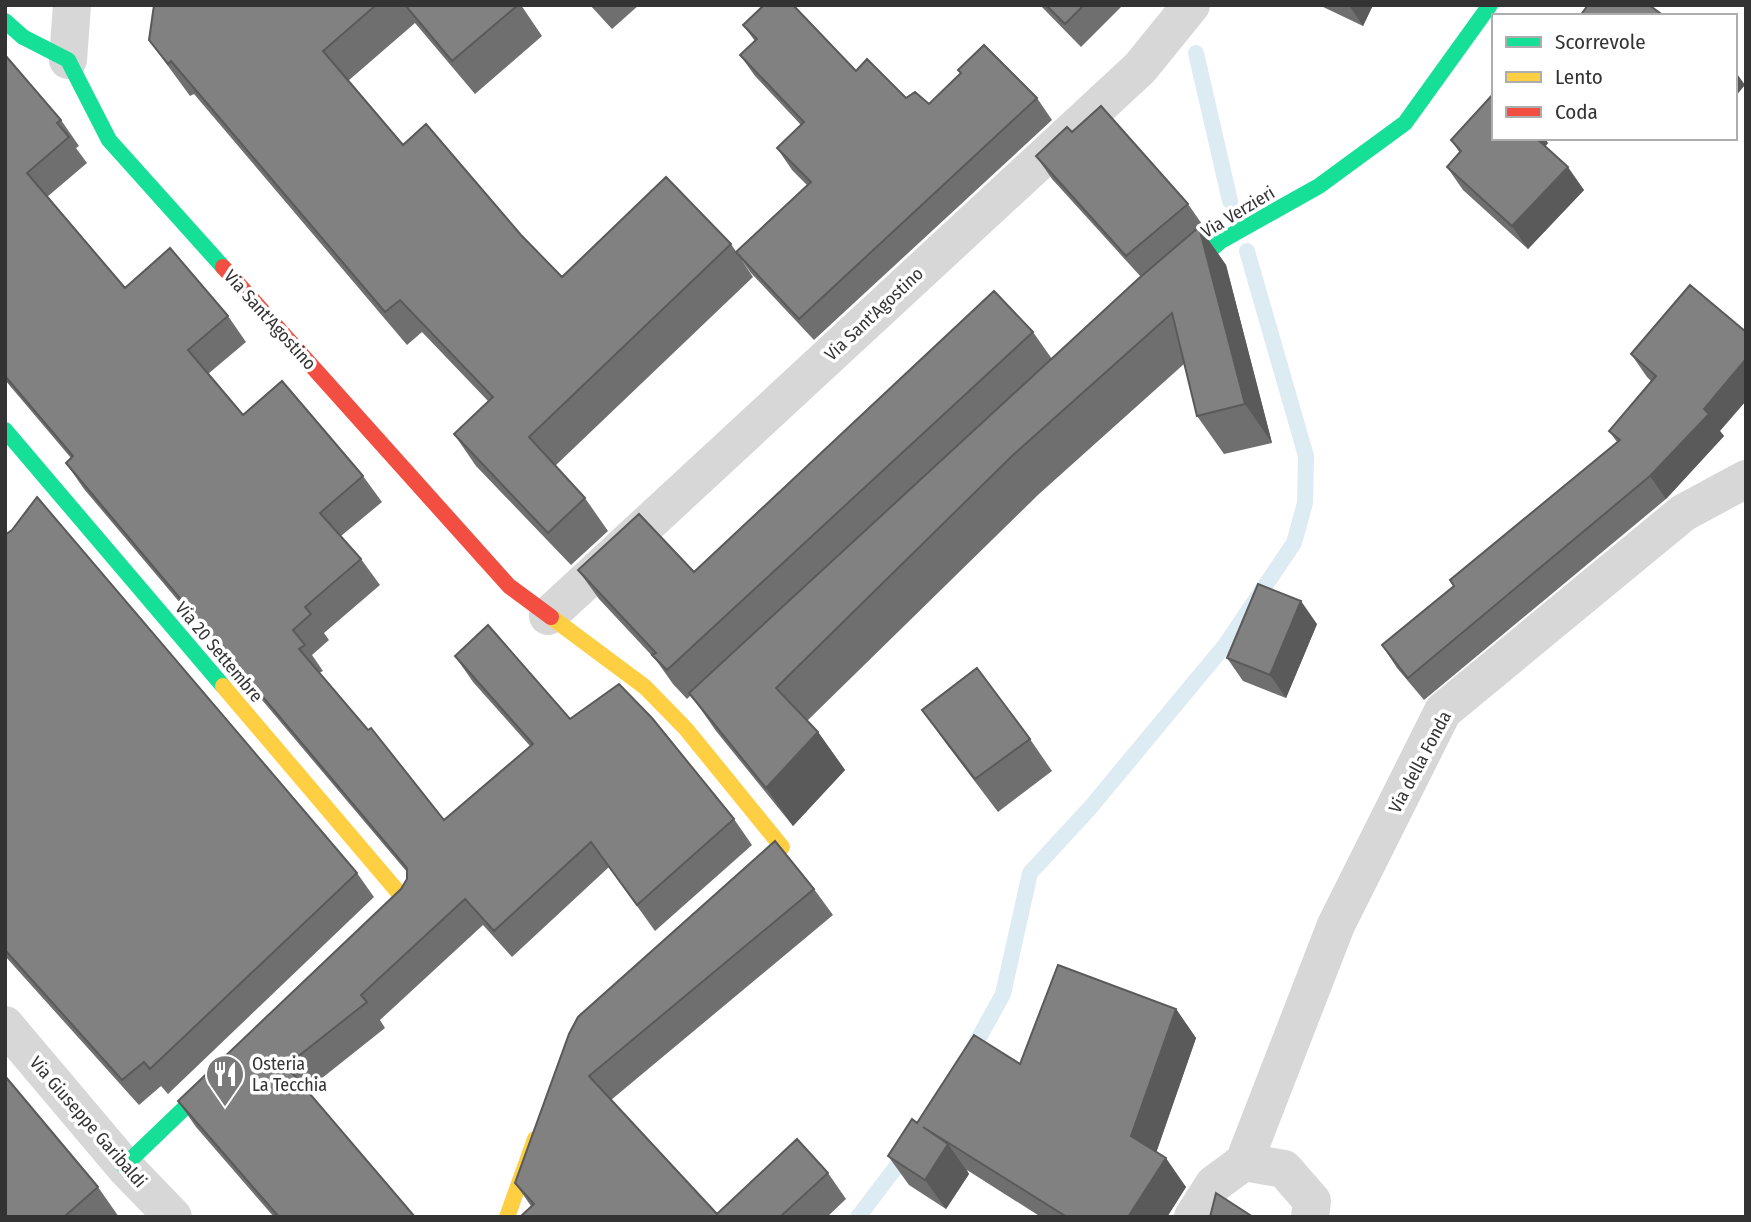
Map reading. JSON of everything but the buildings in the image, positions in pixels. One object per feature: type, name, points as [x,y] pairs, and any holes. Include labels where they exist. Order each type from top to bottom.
[{"type":"street","points":[[5,20],[23,37],[68,60],[72,5]]},
{"type":"street","name":"Via Sant'Agostino","points":[[548,616],[1140,68],[1191,5]]},
{"type":"street","name":"Via Verzieri","points":[[1159,294],[1221,241],[1320,186],[1405,123],[1490,5]]},
{"type":"street","name":"Via Sant'Agostino","points":[[68,60],[109,140],[509,586],[691,724],[782,847],[731,893]]},
{"type":"street","name":"Via 20 Settembre","points":[[5,430],[404,899],[364,937]]},
{"type":"street","name":"Via della Fonda","points":[[1244,1162],[1336,925],[1443,711],[1683,513],[1746,479]]},
{"type":"street","name":"Via Giuseppe Garibaldi","points":[[5,1025],[124,1166],[173,1217]]},
{"type":"street","points":[[124,1166],[234,1061]]},
{"type":"street","points":[[507,1217],[540,1127]]},
{"type":"street","points":[[1193,1217],[1214,1184],[1244,1162],[1284,1169],[1311,1201],[1310,1217]]},
{"type":"waterway","points":[[1196,53],[1230,201]]},
{"type":"waterway","points":[[970,1054],[1003,994],[1030,873],[1090,808],[1226,644],[1294,543],[1305,503],[1306,456],[1247,251]]},
{"type":"waterway","points":[[858,1217],[909,1150]]},
{"type":"traffic: fast","points":[[1175,280],[1221,241],[1319,186],[1405,123],[1490,5]]},
{"type":"traffic: fast","points":[[5,21],[23,37],[68,60],[109,140],[223,267]]},
{"type":"traffic: fast","points":[[5,430],[223,686]]},
{"type":"traffic: fast","points":[[124,1166],[221,1073]]},
{"type":"traffic: slow","points":[[551,617],[645,687],[686,729],[782,847],[741,884]]},
{"type":"traffic: slow","points":[[223,686],[404,899],[373,928]]},
{"type":"traffic: slow","points":[[507,1217],[535,1139]]},
{"type":"traffic: jam","points":[[223,267],[509,586],[551,617]]},
{"type":"place","name":"Osteria La Tecchia","points":[[225,1108]]}]
